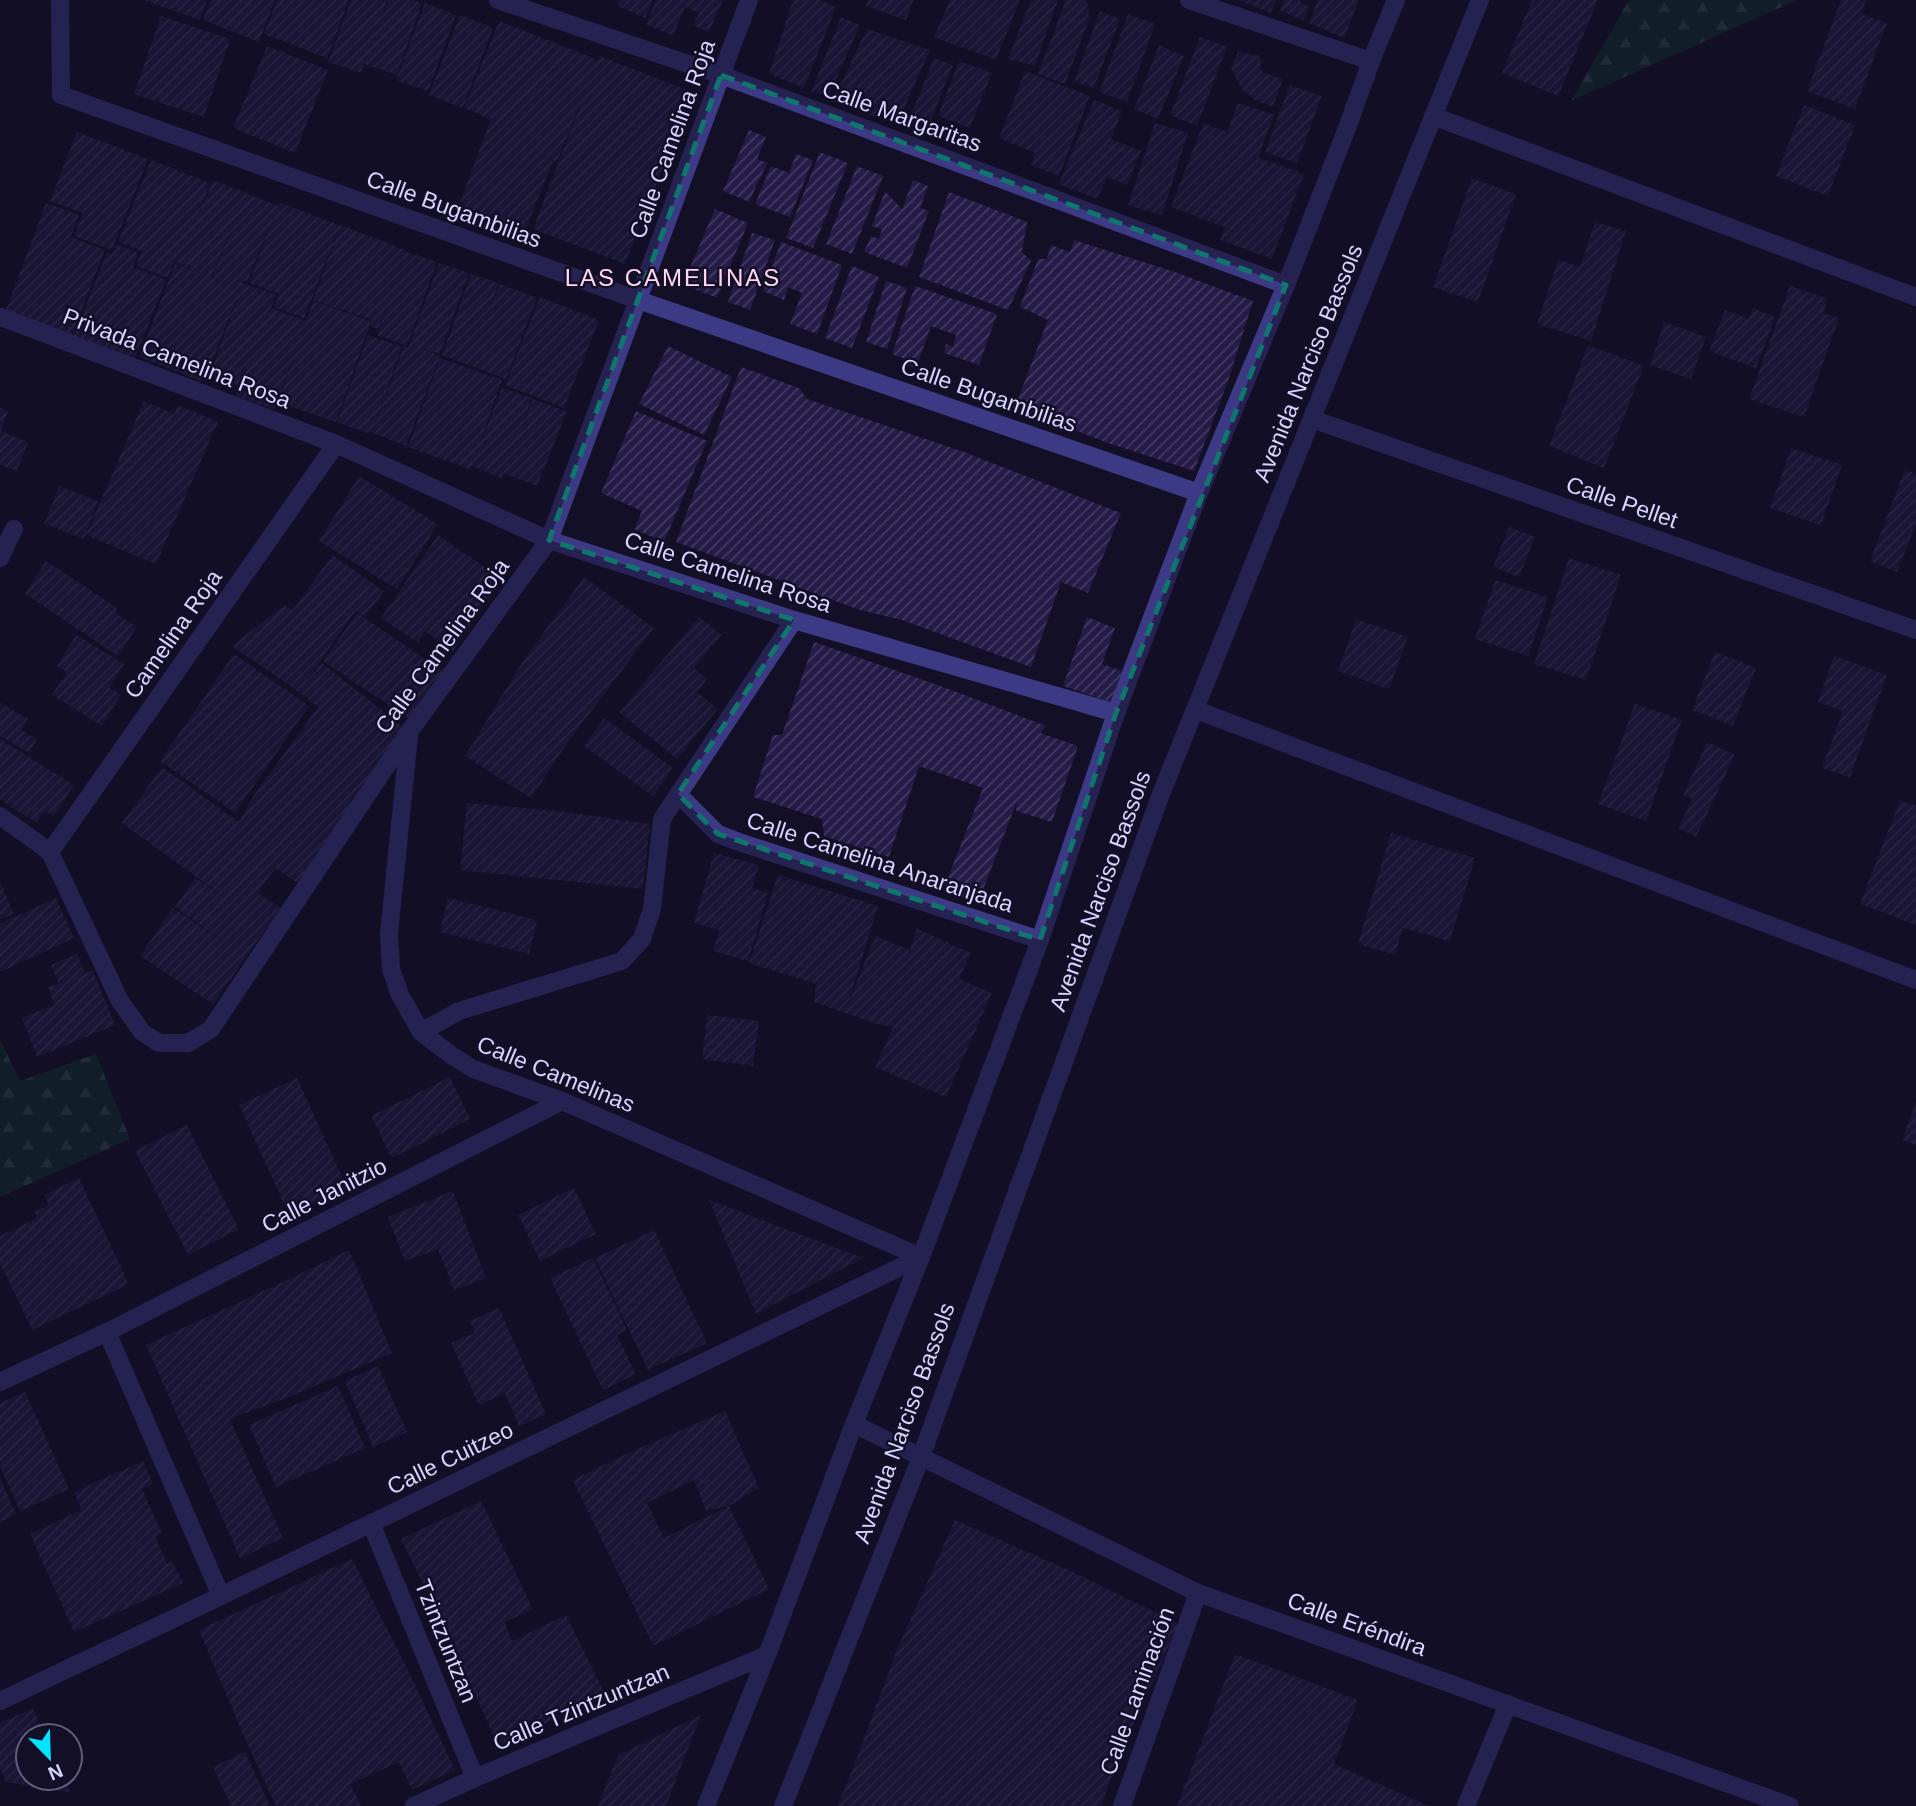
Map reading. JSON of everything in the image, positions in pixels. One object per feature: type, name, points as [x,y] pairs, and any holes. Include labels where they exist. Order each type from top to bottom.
[{"type":"street","name":"Calle Bugambilias","points":[[60,0],[61,95],[638,300],[1199,493]]},
{"type":"street","name":"Calle Margaritas","points":[[498,0],[722,75],[1286,285]]},
{"type":"street","name":"Calle Camelina Roja","points":[[50,852],[120,1001],[142,1032],[159,1043],[188,1043],[211,1029],[410,732],[549,540],[749,0]]},
{"type":"street","points":[[1189,0],[1371,61]]},
{"type":"street","name":"Avenida Narciso Bassols","points":[[706,1806],[921,1256],[1040,940],[1116,713],[1199,493],[1286,285],[1396,0]]},
{"type":"street","name":"Avenida Narciso Bassols","points":[[783,1806],[921,1457],[1161,794],[1480,0]]},
{"type":"street","points":[[1433,116],[1916,297]]},
{"type":"street","name":"Privada Camelina Rosa","points":[[1,317],[336,444]]},
{"type":"street","name":"Calle Pellet","points":[[1312,419],[1916,630]]},
{"type":"street","name":"Calle Camelina Rosa","points":[[336,444],[549,540],[794,620],[1116,713]]},
{"type":"street","name":"Camelina Roja","points":[[50,852],[336,444]]},
{"type":"street","points":[[0,558],[14,529]]},
{"type":"street","points":[[421,1032],[459,1011],[622,961],[642,939],[652,909],[662,819],[794,620]]},
{"type":"street","points":[[1196,710],[1916,980]]},
{"type":"street","name":"Calle Camelinas","points":[[410,732],[389,934],[391,969],[400,995],[421,1032],[473,1069],[562,1101],[921,1256]]},
{"type":"street","name":"Calle Camelina Anaranjada","points":[[678,794],[718,834],[1040,940]]},
{"type":"street","points":[[0,816],[50,852]]},
{"type":"street","name":"Calle Janitzio","points":[[0,1382],[107,1332],[562,1101]]},
{"type":"street","name":"Calle Cuitzeo","points":[[0,1701],[921,1256]]},
{"type":"street","points":[[107,1332],[220,1596]]},
{"type":"street","name":"Calle Eréndira","points":[[854,1424],[1198,1593],[1790,1806]]},
{"type":"street","name":"Tzintzuntzan","points":[[371,1523],[475,1778]]},
{"type":"street","name":"Calle Laminación","points":[[1122,1806],[1198,1593]]},
{"type":"street","name":"Calle Tzintzuntzan","points":[[414,1806],[767,1655]]},
{"type":"street","points":[[1466,1806],[1508,1704]]},
{"type":"highlighted area","points":[[721,75],[1286,285],[1116,713],[1040,940],[718,834],[678,794],[794,620],[549,540]]},
{"type":"green space","points":[[1629,0],[1797,0],[1571,101]]},
{"type":"green space","points":[[0,1039],[20,1081],[96,1054],[130,1139],[0,1197]]},
{"type":"building","points":[[144,0],[207,0],[200,20]]},
{"type":"building","points":[[211,0],[275,0],[259,42],[203,20]]},
{"type":"building","points":[[277,0],[349,0],[327,58],[264,34]]},
{"type":"building","points":[[351,0],[387,0],[378,27],[388,0],[412,0],[422,3],[397,75],[364,64],[361,73],[328,62]]},
{"type":"building","points":[[620,0],[653,0],[645,18],[617,6]]},
{"type":"building","points":[[656,0],[723,0],[709,32],[693,25],[699,13],[685,7],[673,36],[646,24]]},
{"type":"building","points":[[793,0],[820,0],[836,7],[804,88],[769,74]]},
{"type":"building","points":[[868,0],[913,0],[906,20],[866,6]]},
{"type":"building","points":[[950,0],[1020,0],[996,60],[934,37]]},
{"type":"building","points":[[1031,0],[1058,0],[1035,66],[1008,59]]},
{"type":"building","points":[[1066,0],[1087,0],[1089,19],[1065,84],[1038,74]]},
{"type":"building","points":[[1238,0],[1276,0],[1271,13]]},
{"type":"building","points":[[1284,0],[1300,0],[1310,7],[1303,20],[1280,11]]},
{"type":"building","points":[[1318,0],[1359,0],[1344,38],[1309,23]]},
{"type":"building","points":[[1532,0],[1598,0],[1558,96],[1502,73]]},
{"type":"building","points":[[1841,0],[1866,0],[1861,14],[1887,23],[1855,109],[1807,91]]},
{"type":"building","points":[[425,3],[456,15],[428,91],[396,80]]},
{"type":"building","points":[[1100,11],[1120,19],[1094,88],[1074,82]]},
{"type":"building","points":[[1128,14],[1155,24],[1127,102],[1099,92]]},
{"type":"building","points":[[460,15],[493,28],[463,108],[429,95]]},
{"type":"building","points":[[161,16],[230,39],[204,117],[134,94]]},
{"type":"building","points":[[841,17],[860,25],[829,95],[811,92]]},
{"type":"building","points":[[499,21],[598,60],[600,56],[692,92],[625,264],[533,229],[592,74],[557,162],[513,144],[553,161],[525,231],[459,205],[491,119],[464,108]]},
{"type":"building","points":[[867,29],[930,50],[897,124],[832,102]]},
{"type":"building","points":[[1200,37],[1227,47],[1197,126],[1170,115]]},
{"type":"building","points":[[1159,45],[1184,56],[1158,119],[1134,109]]},
{"type":"building","points":[[267,46],[328,70],[295,153],[233,128]]},
{"type":"building","points":[[1238,52],[1260,56],[1262,72],[1283,79],[1273,107],[1255,100],[1242,89],[1231,68]]},
{"type":"building","points":[[934,58],[953,65],[927,130],[908,122]]},
{"type":"building","points":[[959,61],[992,73],[970,128],[938,116]]},
{"type":"building","points":[[1025,71],[1090,96],[1059,176],[1031,165],[1035,153],[999,138]]},
{"type":"building","points":[[1290,85],[1322,96],[1297,163],[1265,152]]},
{"type":"building","points":[[1094,100],[1122,111],[1111,139],[1141,151],[1127,185],[1107,177],[1097,199],[1059,184]]},
{"type":"building","points":[[1238,103],[1274,115],[1258,157],[1304,174],[1272,259],[1220,240],[1225,227],[1171,207],[1203,123],[1227,132]]},
{"type":"building","points":[[1804,105],[1855,125],[1828,196],[1776,176]]},
{"type":"building","points":[[1155,123],[1188,133],[1162,215],[1128,205]]},
{"type":"building","points":[[749,130],[766,137],[757,159],[767,163],[749,202],[723,191]]},
{"type":"building","points":[[77,132],[148,159],[112,250],[74,236],[83,213],[50,201]]},
{"type":"building","points":[[820,152],[848,163],[813,248],[786,238]]},
{"type":"building","points":[[796,154],[813,160],[790,217],[755,204],[771,166],[789,173]]},
{"type":"building","points":[[151,160],[210,183],[196,220],[213,180],[437,262],[407,346],[377,335],[387,308],[378,329],[370,326],[372,320],[313,300],[339,228],[304,318],[274,307],[279,294],[249,283],[272,220],[247,282],[242,283],[276,295],[271,308],[306,321],[313,301],[371,321],[336,422],[278,402],[294,356],[274,409],[236,396],[240,386],[210,375],[237,298],[204,382],[139,357],[175,264],[241,288],[212,277],[234,223],[211,277],[178,264],[179,262],[174,262],[168,278],[136,266],[142,251],[118,242]]},
{"type":"building","points":[[857,166],[883,176],[852,254],[826,244]]},
{"type":"building","points":[[1472,178],[1516,194],[1478,302],[1433,287]]},
{"type":"building","points":[[913,180],[928,186],[920,208],[929,211],[907,268],[864,252],[871,236],[879,239],[882,229],[872,226],[885,191],[902,209]]},
{"type":"building","points":[[949,192],[1027,222],[1022,252],[1031,261],[1008,310],[919,277]]},
{"type":"building","points":[[46,203],[79,215],[71,237],[105,250],[71,337],[5,313]]},
{"type":"building","points":[[715,209],[748,223],[717,298],[683,284]]},
{"type":"building","points":[[1595,222],[1626,231],[1591,341],[1537,324],[1558,260],[1580,267]]},
{"type":"building","points":[[752,233],[775,240],[750,310],[728,302]]},
{"type":"building","points":[[1074,240],[1175,272],[1253,301],[1228,381],[1194,471],[1108,443],[1015,407],[1048,320],[1020,307],[1038,259],[1047,259],[1051,245],[1070,252]]},
{"type":"building","points":[[781,242],[842,265],[817,334],[790,324],[802,293],[788,287],[784,300],[763,291]]},
{"type":"building","points":[[116,244],[138,253],[133,267],[166,280],[135,358],[74,335],[107,252],[112,254]]},
{"type":"building","points":[[439,263],[469,273],[440,354],[416,346],[440,356],[406,446],[337,422],[368,335],[402,347],[373,430],[404,346],[408,348]]},
{"type":"building","points":[[852,266],[879,277],[852,348],[825,338]]},
{"type":"building","points":[[471,274],[499,283],[487,316],[500,284],[537,298],[506,379],[442,355]]},
{"type":"building","points":[[886,281],[907,288],[887,349],[866,342]]},
{"type":"building","points":[[915,286],[997,314],[979,365],[944,353],[946,344],[953,347],[956,335],[931,326],[916,368],[907,365],[908,360],[892,354]]},
{"type":"building","points":[[1790,286],[1828,299],[1823,313],[1839,318],[1804,417],[1749,399]]},
{"type":"building","points":[[540,297],[599,320],[564,408],[505,385]]},
{"type":"building","points":[[1753,308],[1775,317],[1756,368],[1709,351],[1725,310],[1749,319]]},
{"type":"building","points":[[1664,322],[1706,337],[1691,379],[1650,365]]},
{"type":"building","points":[[1588,345],[1644,366],[1604,468],[1549,446]]},
{"type":"building","points":[[668,346],[732,377],[704,435],[639,404]]},
{"type":"building","points":[[440,358],[502,380],[479,446],[502,388],[532,398],[521,429],[533,399],[567,412],[537,486],[503,473],[502,478],[471,466],[470,469],[408,447]]},
{"type":"building","points":[[741,367],[799,388],[807,399],[961,451],[1121,513],[1088,593],[1061,582],[1031,667],[902,620],[860,610],[676,542]]},
{"type":"building","points":[[144,401],[174,414],[178,405],[218,422],[156,564],[86,535]]},
{"type":"building","points":[[0,408],[8,411],[1,431],[28,442],[17,471],[0,465]]},
{"type":"building","points":[[636,411],[707,441],[664,542],[634,529],[642,511],[601,493]]},
{"type":"building","points":[[1791,448],[1842,465],[1821,525],[1770,508]]},
{"type":"building","points":[[1905,469],[1916,474],[1916,524],[1897,572],[1870,561]]},
{"type":"building","points":[[359,476],[438,524],[397,589],[319,541]]},
{"type":"building","points":[[59,486],[98,501],[84,539],[44,524]]},
{"type":"building","points":[[1509,527],[1535,537],[1519,577],[1493,567]]},
{"type":"building","points":[[438,535],[502,579],[453,651],[425,631],[418,643],[381,618]]},
{"type":"building","points":[[332,555],[384,591],[365,617],[356,610],[305,683],[322,663],[408,731],[299,884],[275,868],[258,893],[283,910],[270,929],[267,927],[213,1004],[140,956],[173,908],[227,944],[175,907],[195,878],[223,896],[122,823],[162,767],[239,822],[254,795],[318,707],[232,646],[284,605],[293,610]]},
{"type":"building","points":[[1569,558],[1621,575],[1586,680],[1534,664]]},
{"type":"building","points":[[46,561],[116,607],[117,614],[137,627],[118,656],[25,594]]},
{"type":"building","points":[[584,577],[654,628],[568,742],[531,798],[465,756],[523,661]]},
{"type":"building","points":[[1495,580],[1548,597],[1528,656],[1475,639]]},
{"type":"building","points":[[357,613],[443,671],[410,719],[323,661]]},
{"type":"building","points":[[699,617],[722,635],[694,668],[707,679],[697,692],[718,709],[677,759],[619,712]]},
{"type":"building","points":[[1087,617],[1115,628],[1102,664],[1122,671],[1111,702],[1063,686]]},
{"type":"building","points":[[1356,619],[1408,637],[1389,689],[1338,671]]},
{"type":"building","points":[[76,635],[124,664],[109,688],[121,695],[102,726],[52,695],[67,672],[57,666]]},
{"type":"building","points":[[814,642],[1046,726],[1040,733],[1078,746],[1052,822],[1016,811],[1017,801],[978,903],[943,890],[983,788],[919,766],[889,857],[824,836],[822,819],[753,797],[773,735],[782,735]]},
{"type":"building","points":[[1715,652],[1756,668],[1733,726],[1692,710]]},
{"type":"building","points":[[234,654],[309,706],[235,813],[160,761]]},
{"type":"building","points":[[1834,656],[1887,675],[1850,777],[1822,768],[1843,711],[1818,702]]},
{"type":"building","points":[[0,703],[28,719],[21,730],[37,739],[30,753],[0,736]]},
{"type":"building","points":[[1635,704],[1682,720],[1646,821],[1598,804]]},
{"type":"building","points":[[604,718],[673,768],[653,796],[584,746]]},
{"type":"building","points":[[0,739],[74,785],[54,816],[45,810],[37,823],[0,800]]},
{"type":"building","points":[[1707,742],[1735,755],[1696,837],[1678,828],[1692,799],[1683,795]]},
{"type":"building","points":[[1900,800],[1916,806],[1916,925],[1860,904]]},
{"type":"building","points":[[467,803],[558,811],[650,824],[643,889],[460,870]]},
{"type":"building","points":[[1391,833],[1475,858],[1450,941],[1403,928],[1395,955],[1358,944]]},
{"type":"building","points":[[714,853],[759,865],[752,888],[768,893],[748,961],[713,951],[719,930],[694,923]]},
{"type":"building","points":[[778,875],[878,906],[847,1007],[875,936],[910,950],[917,929],[971,953],[959,979],[992,993],[946,1097],[875,1067],[893,1027],[814,1002],[816,984],[749,963]]},
{"type":"building","points":[[0,882],[14,914],[0,919]]},
{"type":"building","points":[[56,898],[74,938],[0,972],[0,924]]},
{"type":"building","points":[[448,898],[537,920],[529,954],[440,932]]},
{"type":"building","points":[[77,954],[85,973],[93,971],[115,1025],[37,1057],[22,1018],[55,1005],[48,987],[59,984],[51,965]]},
{"type":"building","points":[[707,1015],[759,1021],[753,1066],[702,1059]]},
{"type":"building","points":[[450,1077],[470,1119],[392,1158],[371,1116]]},
{"type":"building","points":[[297,1078],[347,1188],[289,1215],[239,1105]]},
{"type":"building","points":[[1916,1102],[1916,1145],[1902,1140]]},
{"type":"building","points":[[187,1125],[239,1229],[188,1255],[135,1151]]},
{"type":"building","points":[[79,1178],[129,1284],[32,1330],[0,1263],[0,1236],[37,1218],[35,1212],[49,1205],[44,1195]]},
{"type":"building","points":[[574,1188],[596,1234],[540,1261],[518,1215]]},
{"type":"building","points":[[453,1191],[486,1278],[454,1290],[438,1249],[405,1261],[388,1217]]},
{"type":"building","points":[[709,1200],[863,1258],[756,1314]]},
{"type":"building","points":[[654,1230],[707,1343],[648,1370],[595,1258]]},
{"type":"building","points":[[349,1250],[392,1353],[230,1419],[283,1538],[240,1558],[146,1345]]},
{"type":"building","points":[[593,1258],[627,1330],[617,1335],[636,1374],[603,1390],[550,1278]]},
{"type":"building","points":[[499,1308],[546,1414],[519,1426],[505,1393],[479,1405],[451,1343],[475,1333],[470,1321]]},
{"type":"building","points":[[378,1366],[407,1432],[373,1447],[345,1381]]},
{"type":"building","points":[[338,1386],[365,1448],[276,1487],[249,1425]]},
{"type":"building","points":[[25,1392],[69,1489],[20,1511],[0,1466],[0,1403]]},
{"type":"building","points":[[725,1411],[759,1488],[729,1506],[769,1589],[653,1646],[573,1480]],"holes":[[[694,1480],[706,1511],[729,1506],[664,1538],[647,1503]]]},
{"type":"building","points":[[143,1461],[153,1484],[142,1489],[162,1533],[155,1536],[167,1564],[172,1561],[183,1583],[74,1632],[30,1534],[82,1510],[74,1492]]},
{"type":"building","points":[[0,1479],[16,1514],[0,1522]]},
{"type":"building","points":[[481,1501],[533,1609],[505,1622],[512,1641],[566,1615],[605,1694],[498,1746],[454,1647],[401,1539]]},
{"type":"building","points":[[955,1520],[1073,1572],[1179,1624],[1122,1749],[1101,1806],[837,1806],[896,1652]]},
{"type":"building","points":[[352,1559],[455,1770],[412,1790],[399,1762],[350,1784],[361,1806],[276,1806],[199,1630]]},
{"type":"building","points":[[1235,1654],[1358,1700],[1334,1764],[1429,1806],[1177,1806]]},
{"type":"building","points":[[33,1708],[39,1722],[14,1722],[14,1783],[6,1782],[0,1767],[0,1723]]},
{"type":"building","points":[[701,1715],[666,1806],[598,1806],[618,1755]]},
{"type":"building","points":[[245,1752],[270,1806],[231,1806],[213,1767]]},
{"type":"district","name":"LAS CAMELINAS","points":[[673,278]]}]
